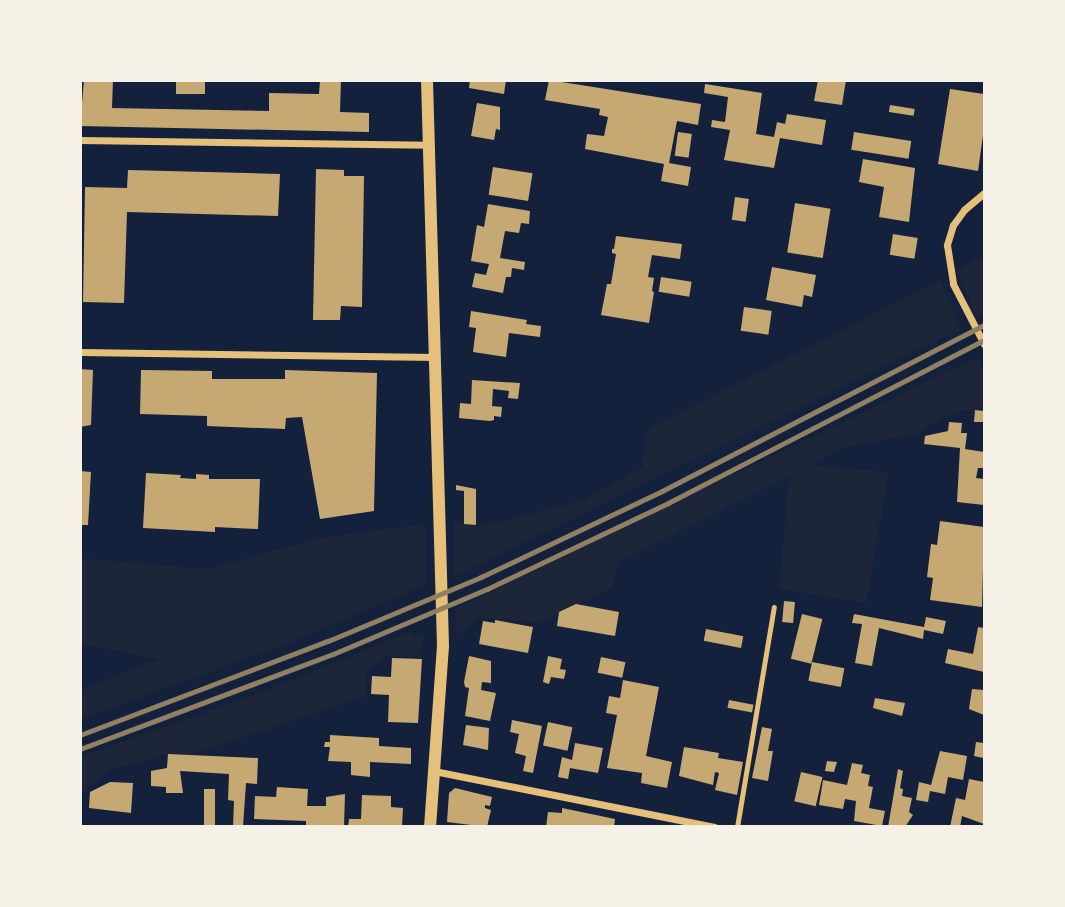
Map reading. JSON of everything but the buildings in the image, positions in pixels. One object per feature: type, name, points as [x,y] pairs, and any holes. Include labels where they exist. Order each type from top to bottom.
[{"type":"street","points":[[427,80],[443,646],[430,827]]},
{"type":"street","points":[[80,140],[429,145]]},
{"type":"street","points":[[985,193],[964,210],[953,225],[947,245],[953,284],[985,344]]},
{"type":"street","points":[[80,352],[435,357]]},
{"type":"street","points":[[434,771],[666,822],[714,827]]},
{"type":"lane","points":[[737,827],[774,607]]},
{"type":"shaded area","points":[[984,255],[984,314],[977,318],[957,270]]},
{"type":"shaded area","points":[[940,280],[961,329],[454,577],[455,520],[478,527],[584,500],[643,467],[645,431]]},
{"type":"shaded area","points":[[978,357],[984,369],[984,409],[966,409],[946,416],[915,434],[846,447],[811,465],[889,472],[866,603],[779,589],[789,476],[620,561],[611,588],[539,623],[479,617],[456,636],[455,609]]},
{"type":"shaded area","points":[[425,524],[426,585],[286,644],[81,719],[81,690],[159,659],[81,644],[81,558],[207,569],[320,538]]},
{"type":"shaded area","points":[[410,632],[414,636],[425,634],[419,657],[388,655],[367,671],[364,697],[194,754],[163,755],[108,771],[81,794],[80,757],[255,695]]},
{"type":"railway","points":[[80,735],[328,641],[481,577],[662,491],[984,325]]},
{"type":"railway","points":[[80,749],[333,654],[487,589],[668,503],[984,340]]}]
